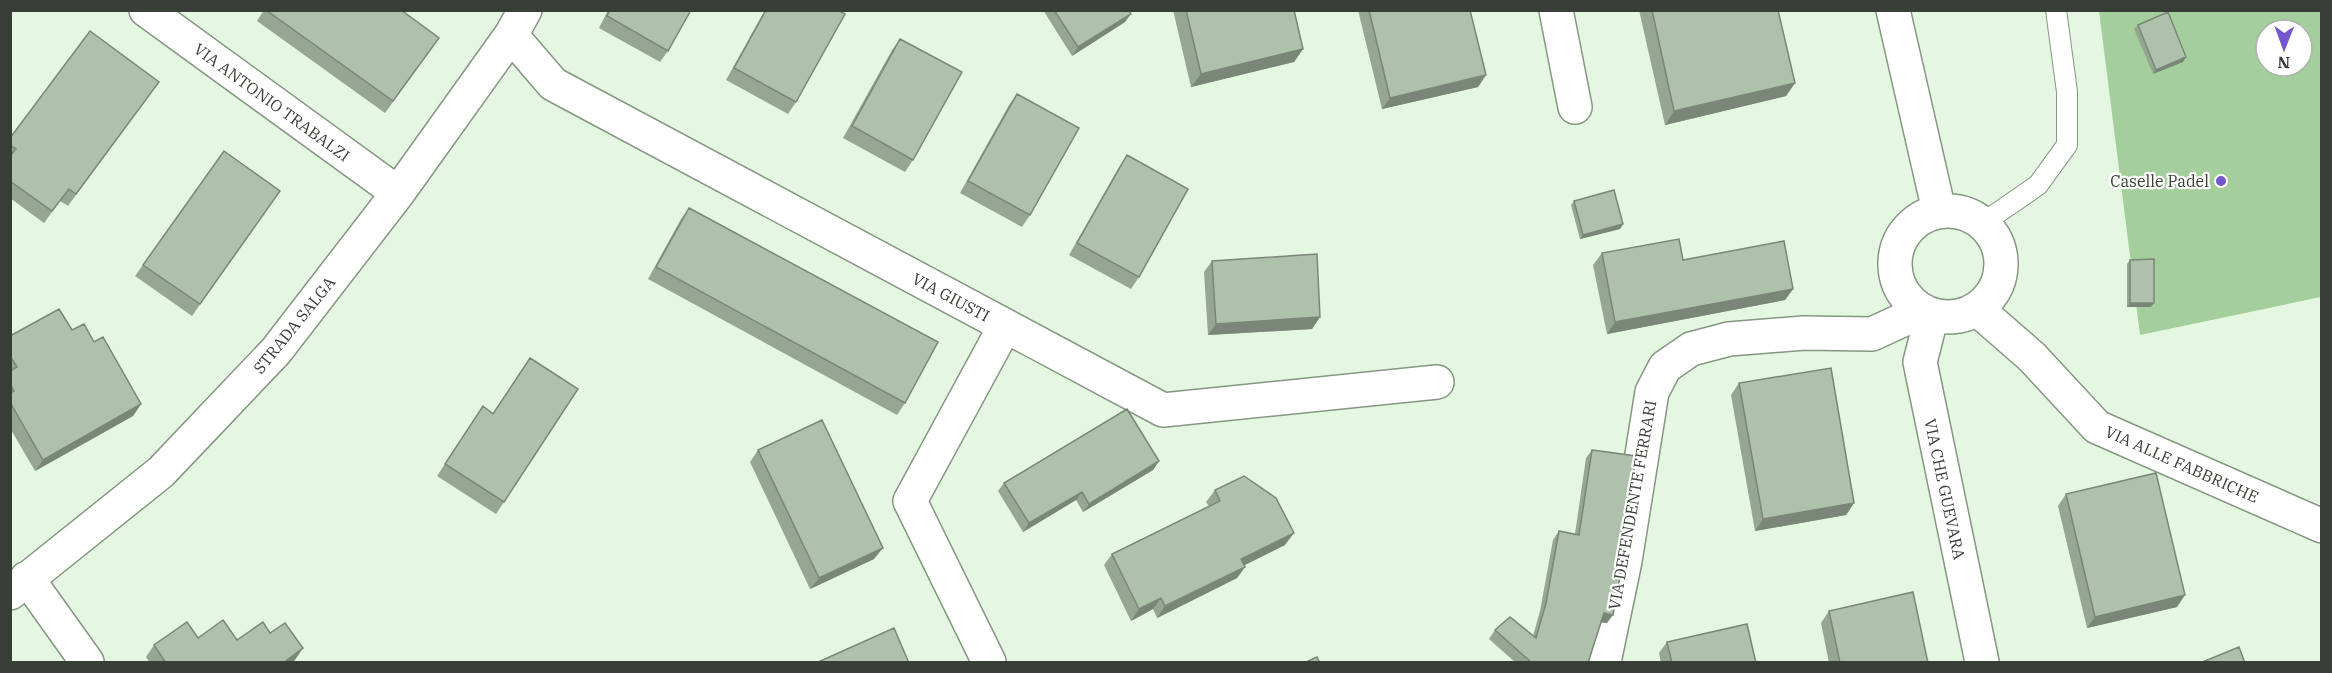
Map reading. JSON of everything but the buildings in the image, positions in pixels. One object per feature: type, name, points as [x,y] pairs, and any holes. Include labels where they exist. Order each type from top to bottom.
[{"type":"street","name":"VIA ANTONIO TRABALZI","points":[[146,10],[398,193]]},
{"type":"street","points":[[1556,10],[1575,107]]},
{"type":"street","points":[[1893,10],[1939,211]]},
{"type":"street","name":"STRADA SALGA","points":[[19,585],[161,472],[276,351],[398,193],[518,23]]},
{"type":"street","name":"VIA GIUSTI","points":[[518,23],[553,84],[1163,410],[1437,382]]},
{"type":"street","points":[[1939,211],[1962,212],[1983,223],[1998,243],[2002,268],[1994,292],[1977,309],[1956,317],[1927,313],[1905,297],[1896,277],[1895,255],[1903,235],[1918,219],[1939,211]]},
{"type":"street","name":"VIA ALLE FABBRICHE","points":[[1977,309],[2032,357],[2097,427],[2322,526]]},
{"type":"street","name":"VIA DEFENDENTE FERRARI","points":[[1604,663],[1625,561],[1652,392],[1665,367],[1691,349],[1729,339],[1804,333],[1872,334],[1927,313]]},
{"type":"street","name":"VIA CHE GUEVARA","points":[[1927,313],[1920,362],[1982,663]]},
{"type":"street","points":[[989,663],[910,501],[1005,326]]},
{"type":"street","points":[[19,585],[87,663]]},
{"type":"lane","points":[[1983,223],[2038,186],[2067,145],[2067,92],[2056,10]]},
{"type":"green space","name":"Caselle Padel","points":[[2099,11],[2321,11],[2321,297],[2140,335]]},
{"type":"place","name":"Caselle Padel","points":[[2221,181]]}]
